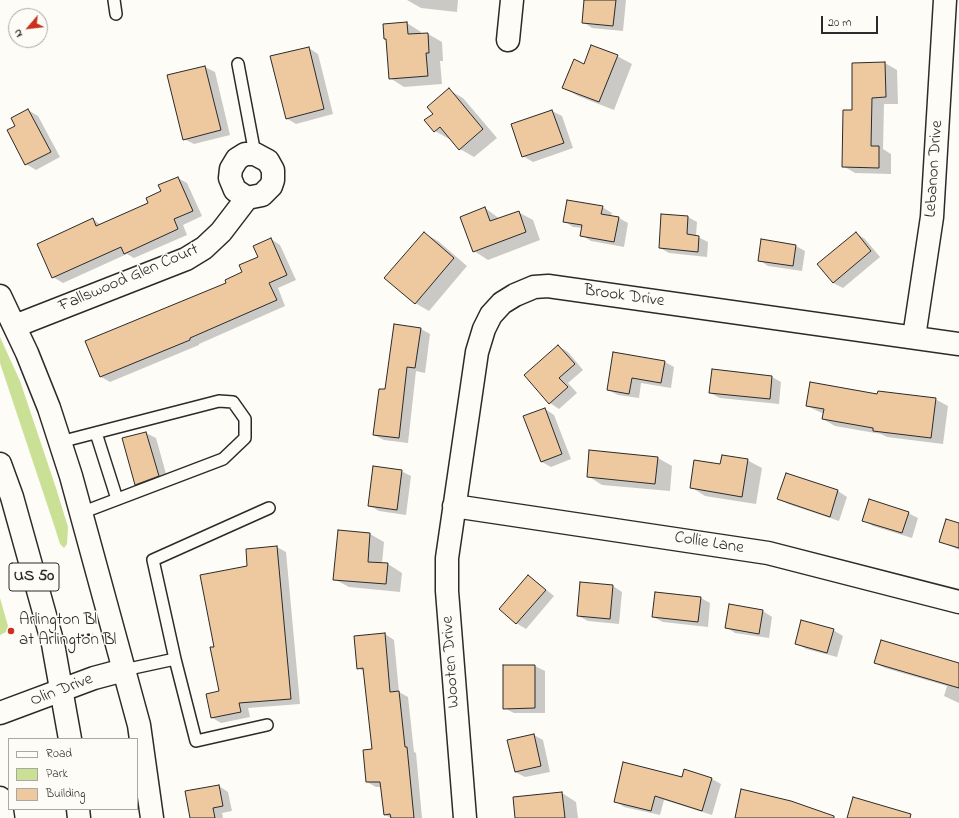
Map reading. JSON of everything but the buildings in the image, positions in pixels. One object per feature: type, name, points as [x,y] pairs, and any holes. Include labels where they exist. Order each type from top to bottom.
[{"type":"main road","points":[[508,40],[512,0]]},
{"type":"main road","name":"Lebanon Drive","points":[[914,337],[932,217],[945,0]]},
{"type":"main road","points":[[245,154],[255,154],[268,161],[273,170],[273,180],[271,186],[262,195],[247,198],[235,190],[230,178],[231,169],[237,159],[245,154]]},
{"type":"main road","name":"Fallswood Glen Court","points":[[15,326],[186,259],[204,248],[221,232],[247,198]]},
{"type":"main road","name":"Brook Drive","points":[[454,506],[477,352],[484,329],[491,315],[502,303],[515,295],[534,287],[548,286],[959,344]]},
{"type":"main road","points":[[0,296],[15,326],[49,408],[81,513],[139,725],[152,818]]},
{"type":"main road","name":"US 50","points":[[0,464],[12,497],[53,644],[70,738]]},
{"type":"main road","name":"Collie Lane","points":[[454,506],[768,553],[959,602]]},
{"type":"main road","name":"Wooten Drive","points":[[454,506],[447,558],[447,591],[465,818]]},
{"type":"main road","name":"Olin Drive","points":[[0,712],[94,678],[124,670]]},
{"type":"main road","points":[[0,798],[3,818]]},
{"type":"lane","points":[[114,0],[116,14]]},
{"type":"lane","points":[[238,64],[255,154]]},
{"type":"lane","points":[[60,442],[219,401],[233,402],[245,419],[245,438],[223,459],[81,513]]},
{"type":"lane","points":[[96,433],[117,500]]},
{"type":"lane","points":[[267,725],[196,741],[175,659],[153,560],[269,508]]},
{"type":"lane","points":[[124,670],[175,659]]},
{"type":"path","points":[[81,636],[95,634]]},
{"type":"green space","points":[[0,337],[20,381],[68,527],[67,544],[64,548],[60,544],[0,363]]},
{"type":"green space","points":[[0,598],[8,626],[6,632],[0,635]]},
{"type":"place","name":"Arlington Bl at Arlington Bl","points":[[11,631]]}]
